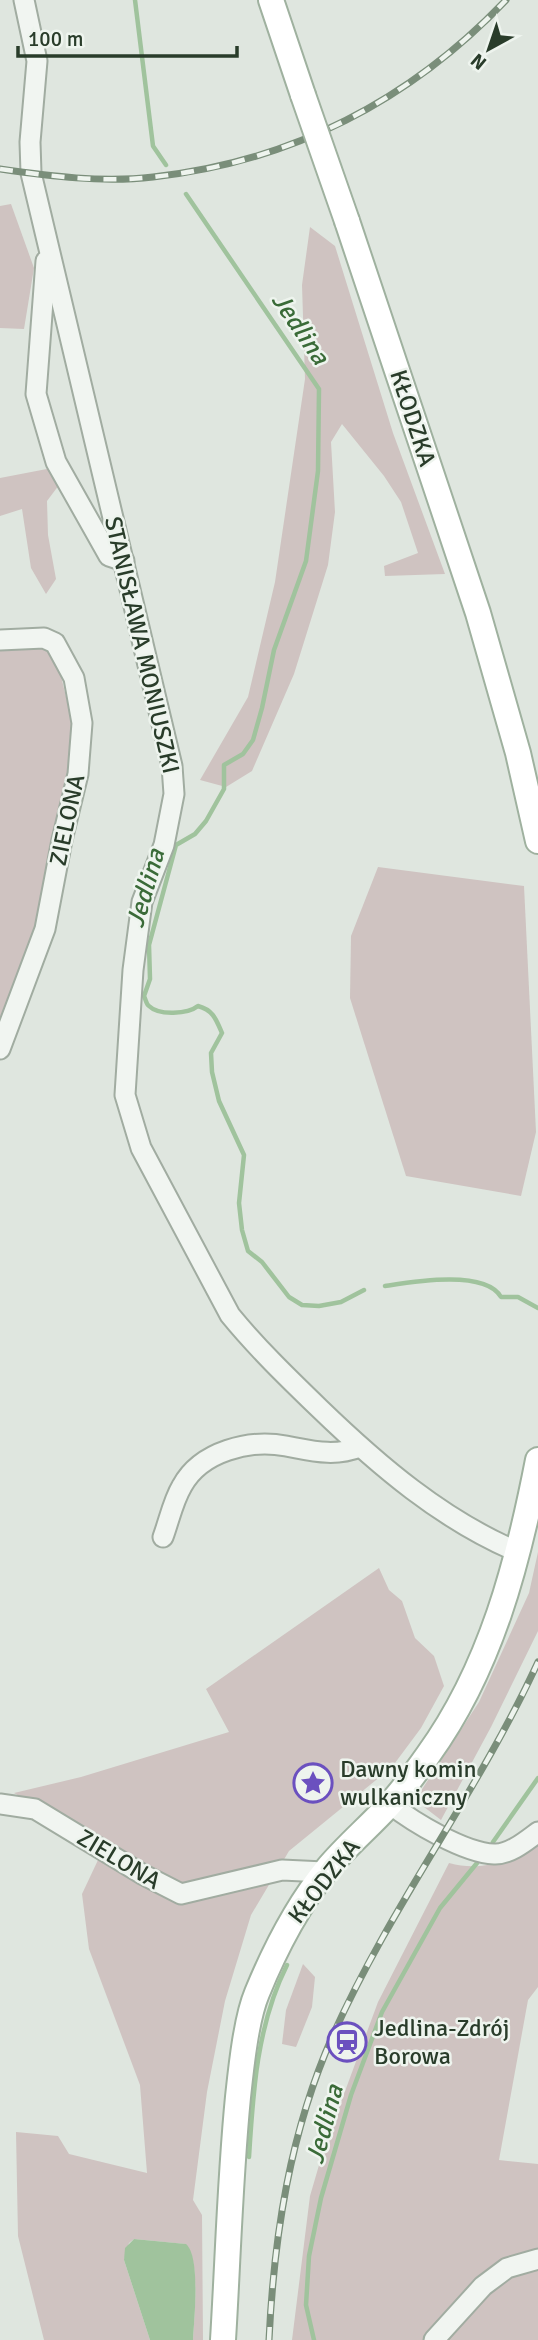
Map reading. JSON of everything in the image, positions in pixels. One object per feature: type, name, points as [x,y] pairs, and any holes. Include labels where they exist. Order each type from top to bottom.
[{"type":"main road","name":"KŁODZKA","points":[[271,0],[478,613],[518,753],[538,841]]},
{"type":"main road","name":"KŁODZKA","points":[[223,2340],[235,2129],[242,2066],[256,1997],[286,1928],[324,1872],[390,1804],[430,1752],[469,1687],[497,1621],[518,1552],[538,1460]]},
{"type":"street","name":"STANISŁAWA MONIUSZKI","points":[[24,0],[37,61],[30,142],[31,173],[172,766],[174,794],[164,845],[142,902],[133,970],[125,1095],[131,1121],[141,1148],[230,1315],[249,1338],[360,1447],[397,1479],[490,1540],[518,1552]]},
{"type":"street","points":[[47,244],[36,394],[56,462],[109,556],[124,561]]},
{"type":"street","name":"ZIELONA","points":[[0,640],[44,638],[55,643],[74,678],[82,723],[78,774],[45,929],[0,1049]]},
{"type":"street","points":[[163,1537],[182,1486],[192,1473],[212,1457],[236,1447],[269,1442],[342,1454],[360,1447]]},
{"type":"street","name":"ZIELONA","points":[[0,1804],[35,1808],[142,1874],[181,1894],[282,1870],[324,1872]]},
{"type":"street","points":[[390,1804],[429,1830],[463,1846],[495,1855],[520,1845],[538,1832]]},
{"type":"street","points":[[434,2340],[483,2286],[507,2268],[538,2259]]},
{"type":"shaded area","points":[[11,204],[34,268],[24,329],[0,328],[0,206]]},
{"type":"shaded area","points":[[310,227],[335,246],[393,433],[445,574],[385,576],[384,566],[418,553],[401,502],[384,476],[342,424],[331,442],[335,512],[328,565],[294,674],[252,771],[226,787],[200,780],[248,697],[275,582],[305,379],[302,285]]},
{"type":"shaded area","points":[[52,468],[59,485],[47,501],[48,535],[56,579],[46,594],[31,568],[22,509],[0,516],[0,478]]},
{"type":"shaded area","points":[[44,646],[61,676],[72,722],[69,772],[39,924],[0,1025],[0,649]]},
{"type":"shaded area","points":[[378,867],[524,886],[536,1132],[521,1196],[406,1176],[350,998],[351,936]]},
{"type":"shaded area","points":[[538,1552],[538,1631],[441,1820],[415,1800],[479,1702],[529,1593]]},
{"type":"shaded area","points":[[379,1568],[389,1590],[402,1601],[415,1638],[434,1656],[444,1686],[421,1728],[392,1767],[289,1851],[251,1915],[225,2001],[207,2092],[193,2200],[202,2215],[203,2340],[193,2340],[195,2275],[190,2251],[185,2244],[134,2239],[129,2243],[124,2260],[150,2340],[44,2340],[18,2236],[16,2132],[58,2136],[69,2154],[147,2173],[140,2085],[89,1949],[82,1894],[106,1843],[14,1793],[81,1777],[229,1732],[206,1689]]},
{"type":"shaded area","points":[[538,1840],[538,1987],[528,2000],[499,2160],[538,2164],[538,2340],[292,2340],[310,2196],[324,2148],[378,2002],[449,1863],[462,1866],[485,1865],[507,1858]]},
{"type":"shaded area","points":[[303,1964],[315,1977],[312,2007],[296,2047],[282,2044],[286,2010]]},
{"type":"shaded area","points":[[134,2239],[186,2244],[191,2251],[196,2289],[193,2340],[150,2340],[124,2260],[125,2248]]},
{"type":"waterway","name":"Jedlina","points":[[135,0],[153,146],[166,165]]},
{"type":"waterway","name":"Jedlina","points":[[186,194],[319,389],[318,471],[306,561],[274,650],[253,740],[243,754],[224,765],[224,789],[206,821],[195,834],[176,845],[149,945],[150,979],[144,996],[148,1005],[166,1013],[181,1012],[198,1006],[207,1010],[218,1023],[222,1033],[211,1053],[212,1072],[219,1101],[244,1155],[239,1203],[248,1251],[262,1262],[289,1297],[302,1305],[319,1306],[341,1302],[364,1290]]},
{"type":"waterway","name":"Jedlina","points":[[385,1286],[429,1280],[464,1280],[492,1288],[501,1297],[518,1297],[538,1308]]},
{"type":"waterway","name":"Jedlina","points":[[493,1842],[538,1778]]},
{"type":"waterway","name":"Jedlina","points":[[314,2340],[306,2305],[309,2256],[321,2198],[351,2095],[382,2012],[440,1908],[477,1863]]},
{"type":"waterway","points":[[249,2157],[258,2059],[269,2011],[287,1965]]},
{"type":"railway","points":[[0,169],[76,178],[134,179],[204,169],[253,157],[300,141],[389,96],[430,68],[469,36],[506,0]]},
{"type":"railway","points":[[269,2340],[275,2262],[287,2184],[295,2146],[318,2072],[333,2035],[381,1940],[515,1710],[538,1662]]},
{"type":"place","name":"Dawny komin wulkaniczny","points":[[313,1783]]},
{"type":"place","name":"Jedlina-Zdrój Borowa","points":[[347,2042]]}]
